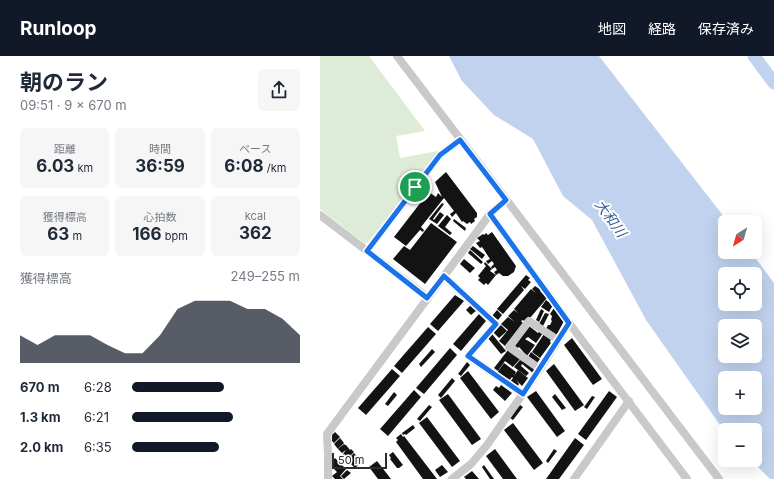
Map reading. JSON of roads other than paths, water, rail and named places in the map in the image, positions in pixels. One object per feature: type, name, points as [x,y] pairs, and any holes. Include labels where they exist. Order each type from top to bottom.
[{"type":"street","points":[[397,56],[719,479]]},
{"type":"street","points":[[367,251],[440,155],[460,140]]},
{"type":"street","points":[[328,479],[327,434],[490,214],[506,200]]},
{"type":"street","points":[[490,214],[569,323],[687,479]]},
{"type":"street","points":[[320,215],[427,298]]},
{"type":"street","points":[[444,276],[496,324],[468,356],[523,394]]},
{"type":"street","points":[[540,369],[510,346],[530,321],[558,340]]},
{"type":"street","points":[[452,479],[471,464],[523,394],[569,323]]},
{"type":"street","points":[[574,479],[629,401]]},
{"type":"water","name":"大和川","points":[[449,56],[599,56],[723,215],[718,215],[718,259],[756,259],[774,283],[774,479],[770,479],[758,467],[762,467],[762,423],[719,423],[646,320],[592,220],[563,196],[533,139],[494,115],[462,81]]},
{"type":"waterway","points":[[754,56],[774,83]]}]
